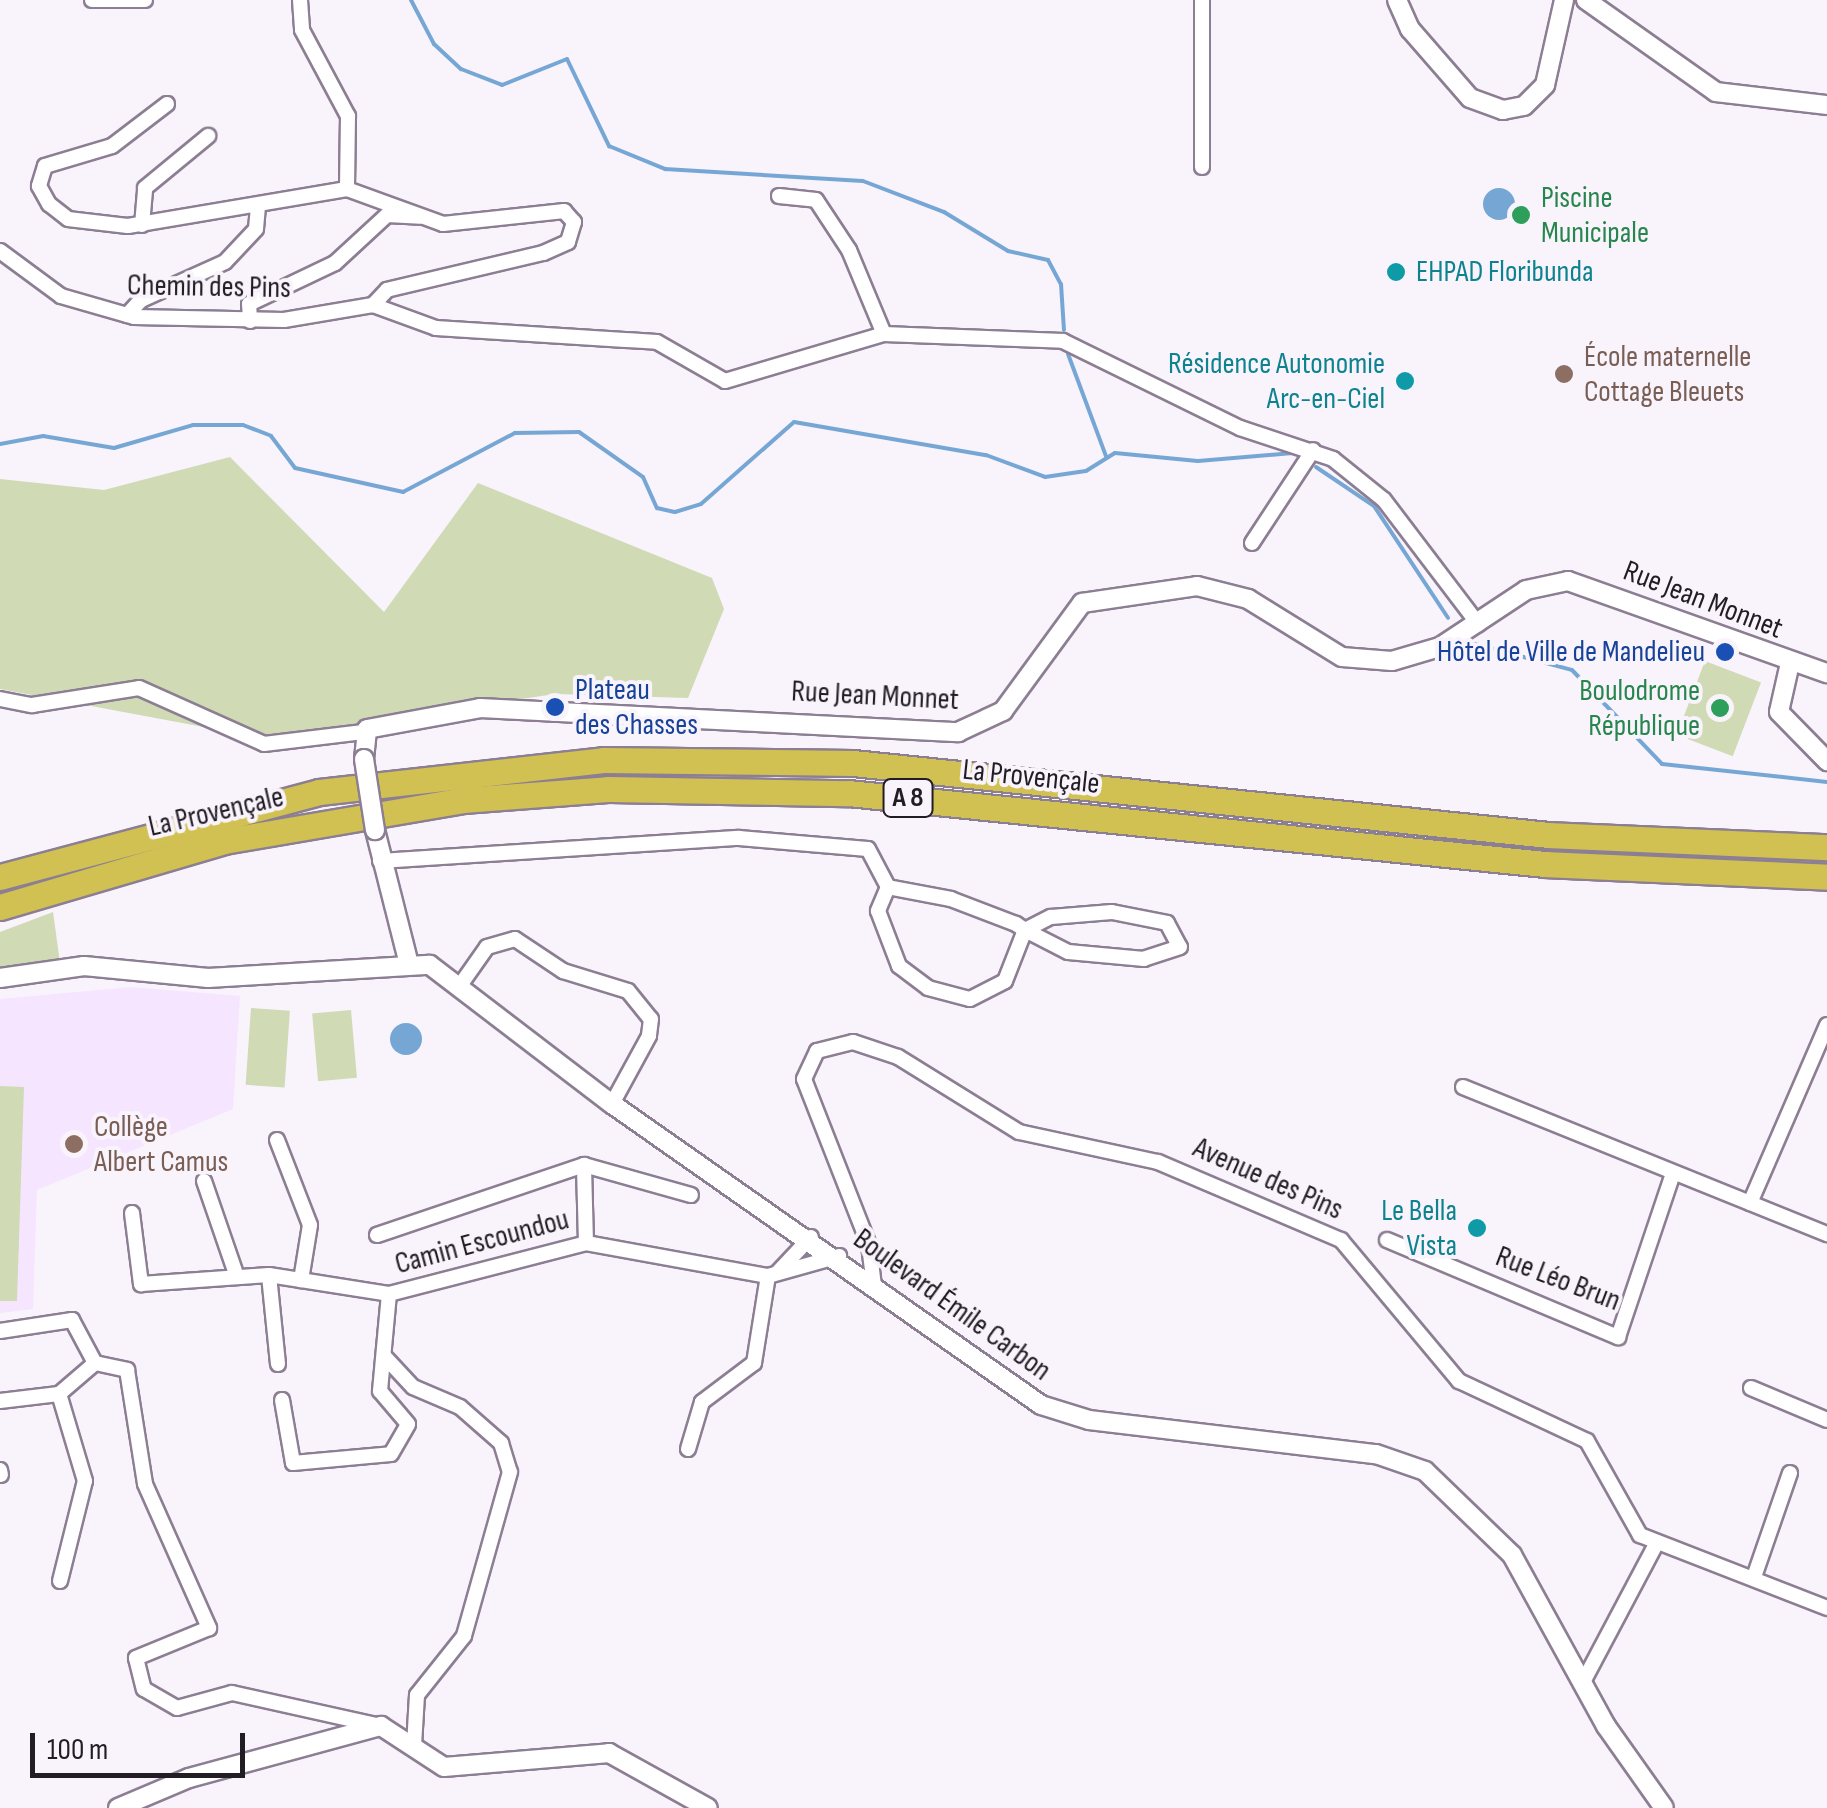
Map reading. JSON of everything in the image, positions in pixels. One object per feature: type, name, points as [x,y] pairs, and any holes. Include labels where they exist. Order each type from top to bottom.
[{"type":"highway","name":"La Provençale","points":[[0,877],[302,796],[603,760],[854,763],[1548,835],[1827,847]]},
{"type":"highway","name":"La Provençale","points":[[0,907],[241,837],[463,800],[608,788],[848,793],[1545,864],[1827,877]]},
{"type":"street","points":[[92,0],[144,0]]},
{"type":"street","points":[[300,0],[302,30],[348,116],[347,189]]},
{"type":"street","points":[[1206,0],[1210,116]]},
{"type":"street","points":[[1202,167],[1206,0]]},
{"type":"street","points":[[1397,0],[1470,98],[1503,110],[1524,106],[1545,84],[1564,0]]},
{"type":"street","points":[[1586,0],[1716,92],[1827,105]]},
{"type":"street","points":[[168,104],[112,146],[44,166],[39,186],[68,220],[142,225],[347,189],[430,218]]},
{"type":"street","points":[[142,225],[145,188],[208,136]]},
{"type":"street","points":[[779,196],[816,200],[849,250],[884,334]]},
{"type":"street","points":[[127,316],[141,300],[224,262],[256,228],[258,206]]},
{"type":"street","points":[[250,321],[249,304],[335,263],[387,215],[509,221],[564,211],[574,222],[568,242],[543,253],[388,290],[373,305],[436,328],[658,342],[725,380],[884,334],[1063,341],[1240,428],[1313,450],[1384,500],[1478,624]]},
{"type":"street","name":"Chemin des Pins","points":[[0,250],[61,296],[127,316],[250,321],[373,305]]},
{"type":"street","points":[[1252,543],[1313,450]]},
{"type":"street","name":"Rue Jean Monnet","points":[[0,698],[32,705],[139,688],[264,744],[363,732],[464,710],[543,707],[958,732],[1003,711],[1082,603],[1118,592],[1233,593],[1319,646],[1367,660],[1423,655],[1478,624],[1526,590],[1568,581],[1827,672]]},
{"type":"street","points":[[1790,662],[1779,712],[1827,761]]},
{"type":"street","points":[[0,978],[84,966],[232,978],[408,960],[380,861],[363,732]]},
{"type":"street","points":[[380,861],[489,847],[790,838],[868,848],[888,887],[878,911],[899,966],[955,997],[991,995],[1025,930],[1051,917],[1112,912],[1167,922],[1180,947],[1144,959],[1068,952],[1025,930],[951,899],[888,887]]},
{"type":"street","points":[[461,984],[487,946],[516,939],[563,970],[628,991],[651,1019],[649,1036],[612,1104]]},
{"type":"street","name":"Boulevard Émile Carbon","points":[[408,960],[461,984],[612,1104],[839,1256],[874,1286],[1042,1406],[1090,1420],[1376,1454],[1425,1471],[1512,1555],[1582,1682],[1664,1808]]},
{"type":"street","points":[[1750,1203],[1827,1025]]},
{"type":"street","name":"Avenue des Pins","points":[[874,1286],[868,1245],[804,1079],[817,1051],[853,1042],[898,1057],[1019,1132],[1158,1162],[1341,1240],[1460,1380],[1587,1440],[1628,1521],[1656,1546],[1754,1577],[1827,1608]]},
{"type":"street","points":[[1464,1087],[1652,1156],[1673,1174],[1827,1234]]},
{"type":"street","points":[[276,1140],[310,1224],[301,1280]]},
{"type":"street","points":[[584,1166],[586,1242]]},
{"type":"street","points":[[377,1235],[500,1186],[584,1166],[691,1195]]},
{"type":"street","name":"Rue Léo Brun","points":[[1387,1240],[1618,1336],[1673,1174]]},
{"type":"street","points":[[204,1181],[235,1270]]},
{"type":"street","points":[[132,1213],[141,1284],[235,1270],[389,1294]]},
{"type":"street","points":[[688,1449],[702,1402],[754,1364],[768,1276],[797,1261],[812,1238]]},
{"type":"street","name":"Camin Escoundou","points":[[282,1400],[293,1463],[391,1454],[408,1424],[380,1391],[389,1294],[586,1242],[768,1276],[839,1256]]},
{"type":"street","points":[[269,1275],[278,1364]]},
{"type":"street","points":[[0,1331],[72,1320],[95,1362],[126,1370],[146,1484],[209,1628],[136,1658],[144,1689],[177,1708],[232,1693],[381,1726],[444,1767],[480,1769],[609,1752],[708,1808]]},
{"type":"street","points":[[385,1357],[413,1387],[460,1407],[501,1443],[510,1472],[464,1636],[417,1695],[414,1746]]},
{"type":"street","points":[[0,1401],[59,1394],[95,1362]]},
{"type":"street","points":[[1751,1388],[1827,1420]]},
{"type":"street","points":[[59,1394],[84,1481],[60,1582]]},
{"type":"street","points":[[1754,1577],[1790,1473]]},
{"type":"street","points":[[1582,1682],[1656,1546]]},
{"type":"street","points":[[118,1808],[189,1778],[381,1726]]},
{"type":"shaded area","name":"Collège Albert Camus","points":[[131,987],[240,996],[233,1109],[37,1190],[33,1309],[0,1313],[0,999]]},
{"type":"green space","points":[[230,457],[384,612],[478,483],[712,578],[724,609],[688,698],[555,694],[263,738],[0,689],[0,479],[104,490]]},
{"type":"green space","name":"Boulodrome République","points":[[1705,661],[1761,683],[1733,756],[1677,735]]},
{"type":"green space","points":[[53,912],[60,963],[0,975],[0,932]]},
{"type":"green space","points":[[251,1008],[290,1011],[285,1088],[246,1085]]},
{"type":"green space","points":[[351,1010],[357,1078],[318,1081],[312,1013]]},
{"type":"green space","points":[[0,1086],[24,1087],[17,1301],[0,1301]]},
{"type":"water","points":[[1499,188],[1510,193],[1515,204],[1510,215],[1499,220],[1488,215],[1483,204],[1488,193]]},
{"type":"water","points":[[406,1023],[418,1027],[422,1039],[418,1051],[406,1055],[394,1051],[390,1039],[394,1027]]},
{"type":"waterway","points":[[411,0],[434,44],[461,69],[502,85],[567,59],[609,146],[665,169],[863,181],[944,212],[1008,251],[1048,260],[1061,284],[1064,330]]},
{"type":"waterway","points":[[1068,354],[1106,456]]},
{"type":"waterway","points":[[0,444],[43,436],[114,448],[193,425],[243,425],[271,436],[295,468],[403,492],[515,433],[579,432],[643,477],[657,508],[675,512],[701,504],[794,422],[986,455],[1045,477],[1086,471],[1115,453],[1198,461],[1293,453]]},
{"type":"waterway","points":[[1316,467],[1374,506],[1448,618]]},
{"type":"waterway","points":[[1475,644],[1572,670],[1662,764],[1827,782]]},
{"type":"place","name":"Piscine Municipale","points":[[1521,215]]},
{"type":"place","name":"EHPAD Floribunda","points":[[1396,272]]},
{"type":"place","name":"École maternelle Cottage Bleuets","points":[[1564,374]]},
{"type":"place","name":"Résidence Autonomie Arc-en-Ciel","points":[[1405,381]]},
{"type":"place","name":"Hôtel de Ville de Mandelieu","points":[[1725,652]]},
{"type":"place","name":"Plateau des Chasses","points":[[555,707]]},
{"type":"place","name":"Boulodrome République","points":[[1720,708]]},
{"type":"place","name":"Collège Albert Camus","points":[[74,1144]]},
{"type":"place","name":"Le Bella Vista","points":[[1477,1228]]}]
